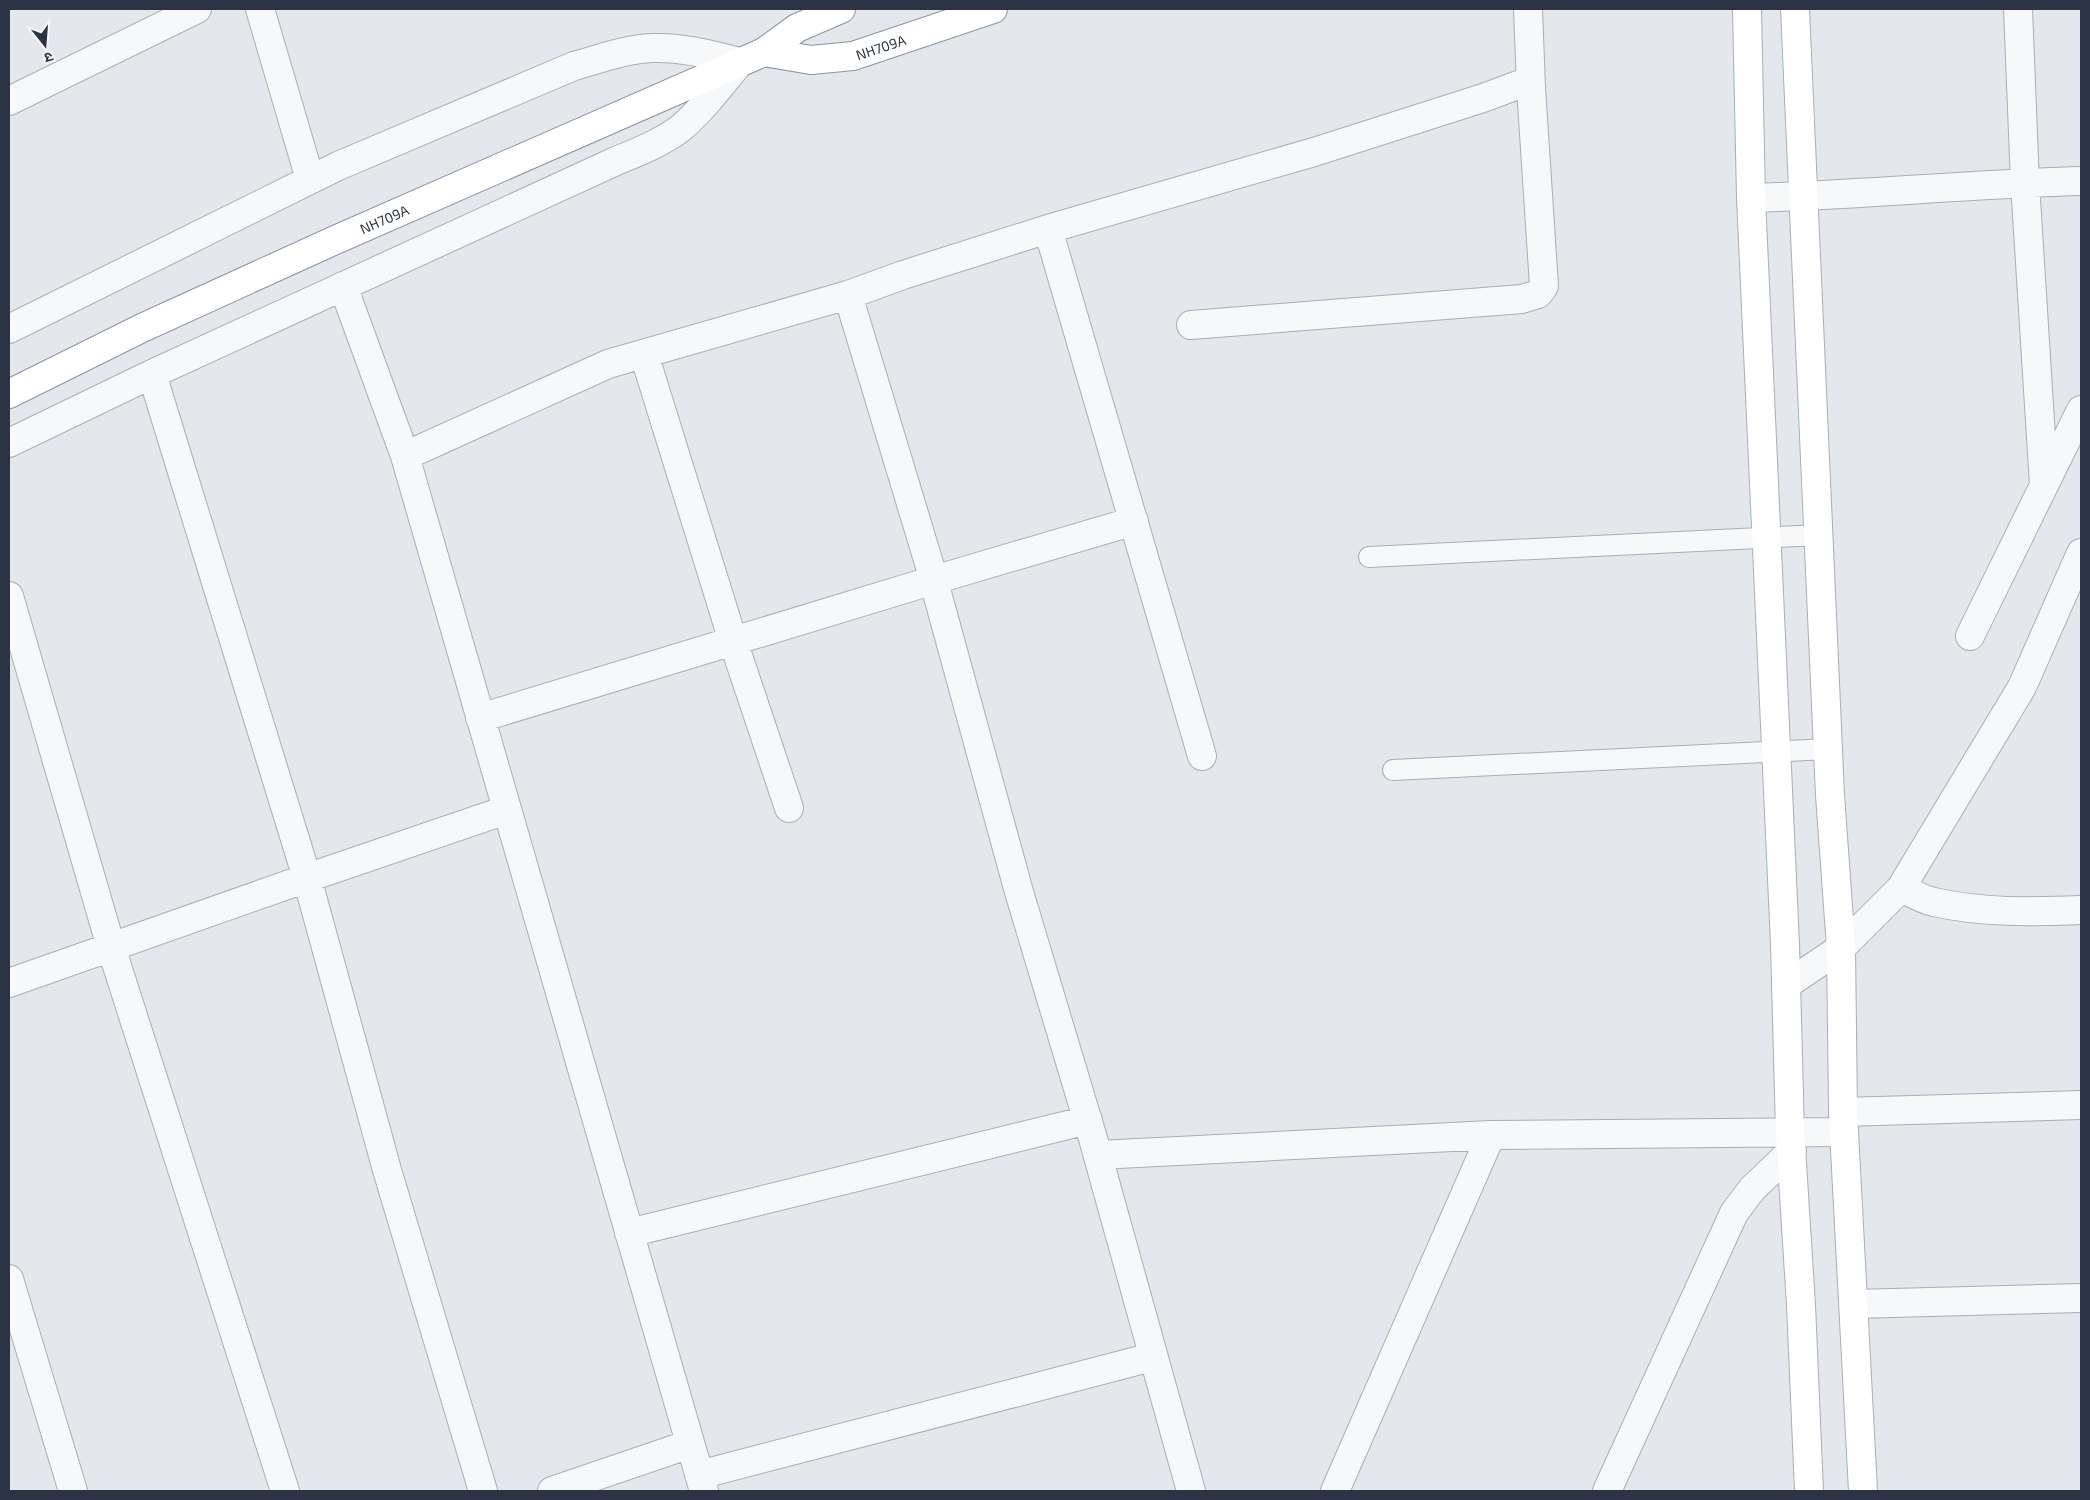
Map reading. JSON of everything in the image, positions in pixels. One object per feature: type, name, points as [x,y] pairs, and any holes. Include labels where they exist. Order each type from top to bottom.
[{"type":"main road","name":"NH709A","points":[[9,394],[194,304],[752,57],[797,28],[841,9]]},
{"type":"main road","name":"NH709A","points":[[752,57],[811,60],[853,56],[993,9]]},
{"type":"main road","points":[[1747,9],[1751,198],[1786,985],[1791,1142],[1810,1491]]},
{"type":"main road","points":[[1795,9],[1828,749],[1841,948],[1843,1122],[1863,1491]]},
{"type":"street","points":[[9,101],[197,9]]},
{"type":"street","points":[[260,9],[310,180]]},
{"type":"street","points":[[1191,325],[1522,300],[1538,294],[1544,286],[1531,88],[1528,9]]},
{"type":"street","points":[[2018,9],[2026,183],[2044,485]]},
{"type":"street","points":[[9,328],[378,148],[565,70],[611,55],[652,48],[752,57]]},
{"type":"street","points":[[9,443],[152,374],[650,147],[687,122],[752,57]]},
{"type":"street","points":[[405,456],[608,364],[848,295],[903,275],[1048,229],[1314,152],[1518,85],[1522,84],[1531,88]]},
{"type":"street","points":[[1751,198],[2026,183],[2081,182]]},
{"type":"street","points":[[1048,229],[1202,756]]},
{"type":"street","points":[[343,286],[405,456],[702,1483],[1152,1357]]},
{"type":"street","points":[[848,295],[934,580],[1019,892],[1088,1120],[1152,1357],[1191,1491]]},
{"type":"street","points":[[644,354],[733,641],[788,808]]},
{"type":"street","points":[[152,374],[307,878],[387,1170],[483,1491]]},
{"type":"street","points":[[1970,636],[2081,410]]},
{"type":"street","points":[[480,718],[1134,521]]},
{"type":"street","points":[[1786,985],[1841,948],[1901,888],[2022,687],[2081,553]]},
{"type":"street","points":[[9,596],[111,948],[285,1491]]},
{"type":"street","points":[[9,983],[506,810]]},
{"type":"street","points":[[1901,888],[1932,902],[1984,910],[2045,912],[2081,910]]},
{"type":"street","points":[[1098,1155],[1491,1135],[1791,1142],[1843,1122],[2081,1105]]},
{"type":"street","points":[[629,1234],[1088,1120]]},
{"type":"street","points":[[1335,1491],[1491,1135]]},
{"type":"street","points":[[1607,1491],[1734,1213],[1791,1142]]},
{"type":"street","points":[[9,1279],[73,1491]]},
{"type":"street","points":[[1854,1304],[2081,1298]]},
{"type":"street","points":[[552,1491],[690,1444]]},
{"type":"lane","points":[[1369,557],[1819,535]]},
{"type":"lane","points":[[1394,770],[1828,749]]}]
